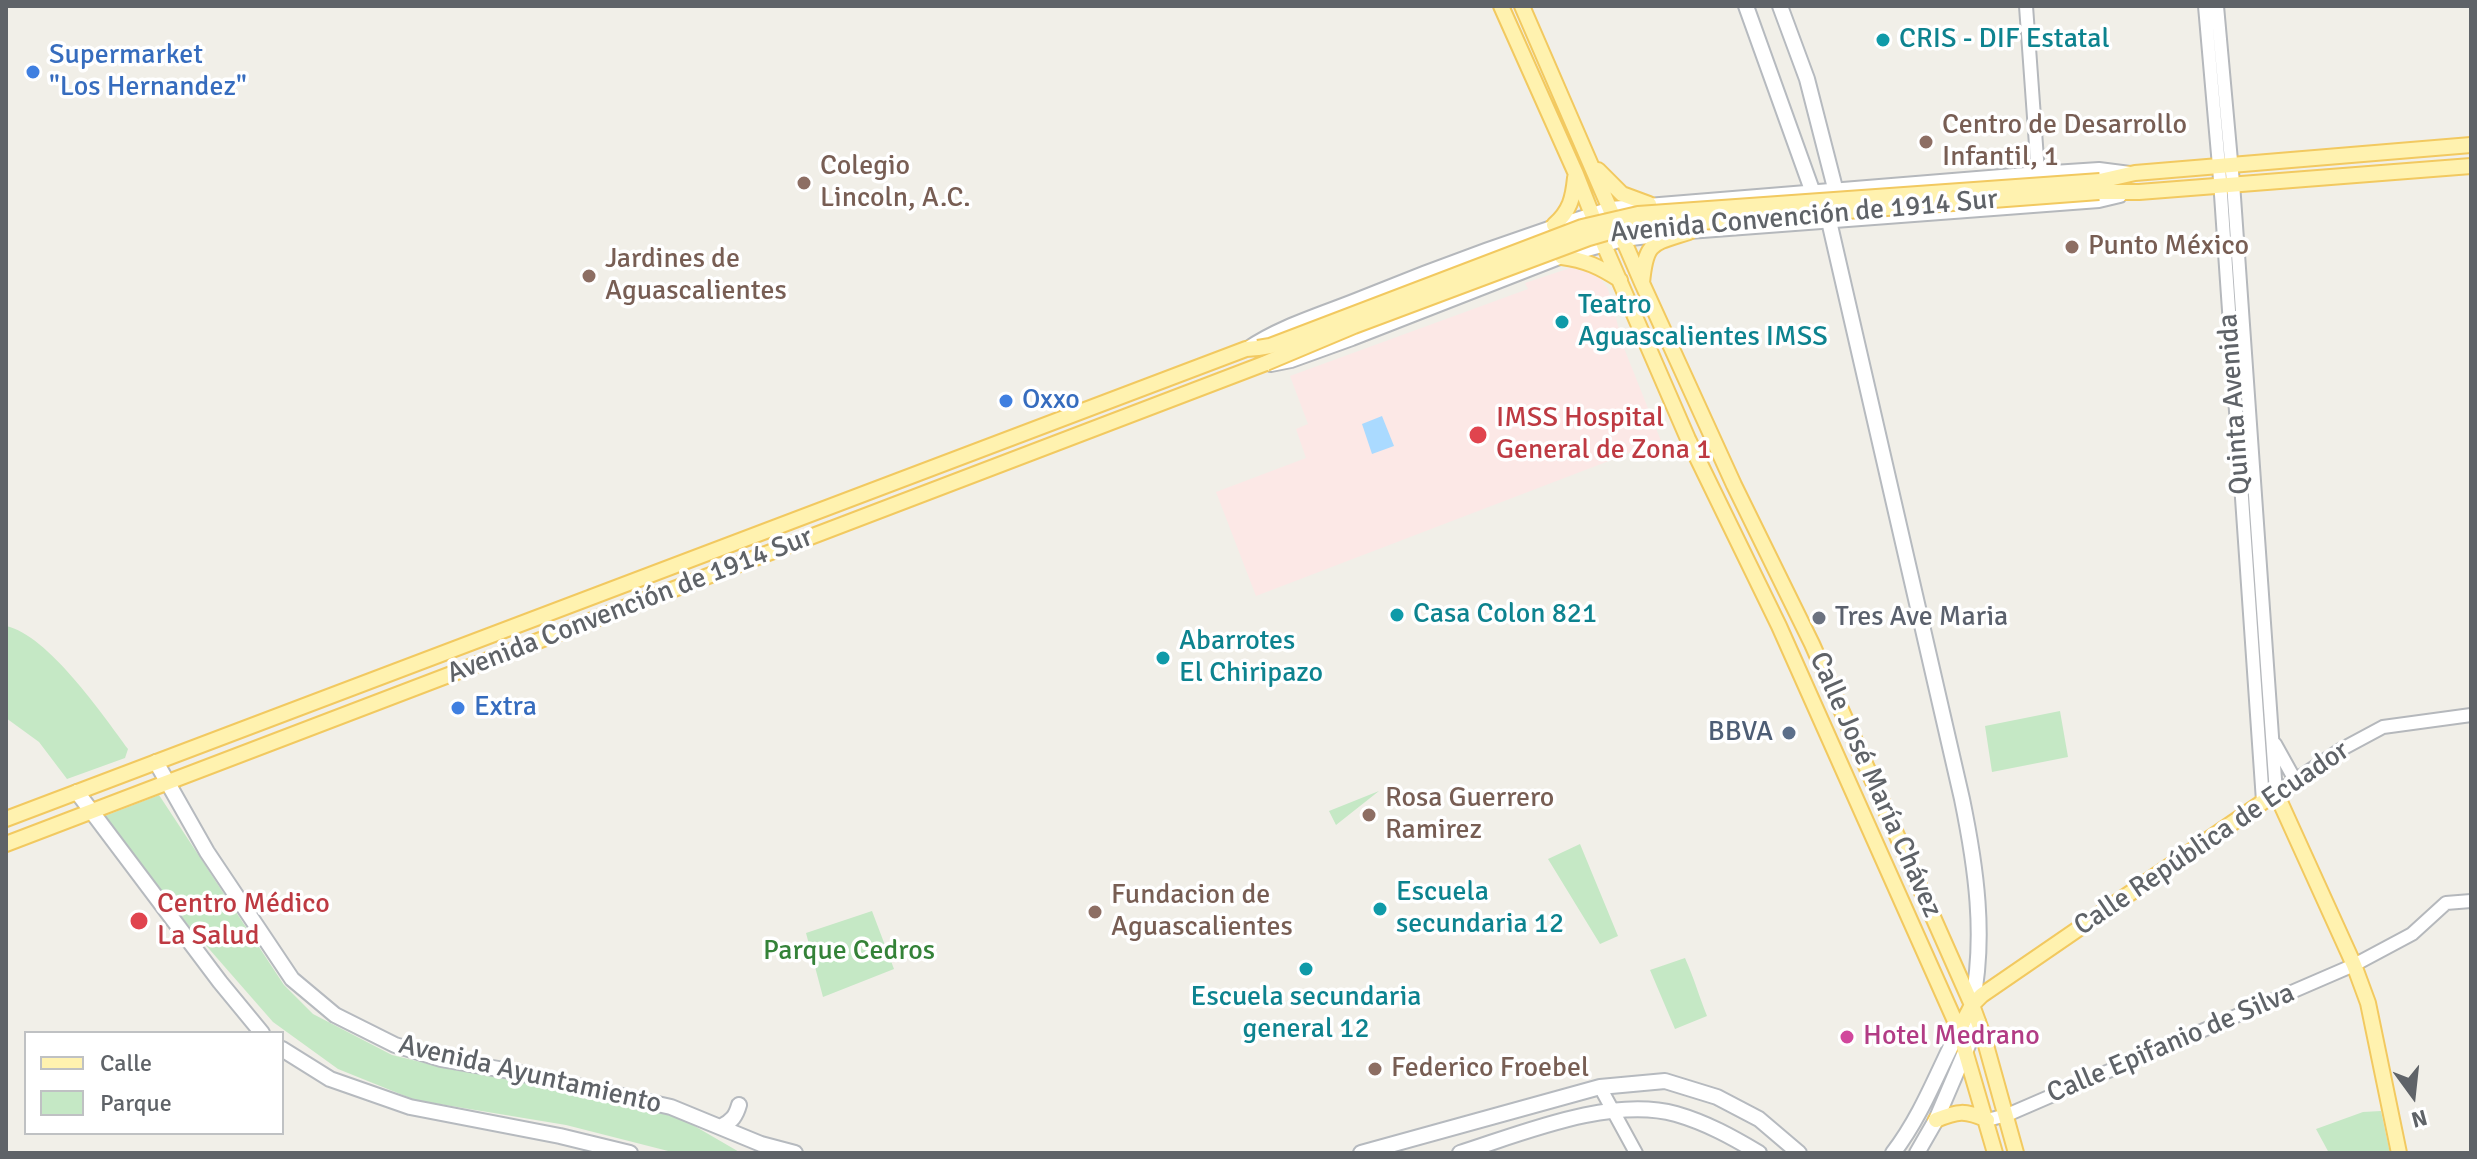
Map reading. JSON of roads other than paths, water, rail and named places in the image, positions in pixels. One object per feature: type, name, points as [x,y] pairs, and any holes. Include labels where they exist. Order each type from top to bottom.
[{"type":"main road","name":"Calle José María Chávez","points":[[1501,6],[1688,439],[1779,626],[1959,1030],[1995,1153]]},
{"type":"main road","name":"Calle José María Chávez","points":[[1522,6],[1642,283],[1734,485],[1812,644],[1972,1005],[2016,1153]]},
{"type":"main road","points":[[1746,6],[1812,190],[1829,221],[1975,860],[1979,972],[1972,1005],[1925,1105],[1893,1153]]},
{"type":"main road","points":[[1780,6],[1807,79],[1835,188],[1829,221]]},
{"type":"main road","name":"Avenida Convención de 1914 Sur","points":[[6,844],[1260,366],[1354,326],[1613,231],[2100,186],[2135,173],[2471,145]]},
{"type":"main road","points":[[1591,163],[1622,194],[1649,204]]},
{"type":"main road","name":"Avenida Convención de 1914 Sur","points":[[6,819],[1582,227],[1638,214],[2100,186],[2139,192],[2471,166]]},
{"type":"main road","points":[[1554,225],[1570,206],[1576,174]]},
{"type":"main road","points":[[1642,283],[1647,252],[1655,243],[1689,232]]},
{"type":"main road","points":[[1562,257],[1596,265],[1620,280]]},
{"type":"main road","points":[[1688,439],[1705,441],[1723,475],[1734,485]]},
{"type":"main road","name":"Avenida Ayuntamiento","points":[[156,762],[207,852],[292,979],[335,1015],[395,1045],[441,1059],[671,1107],[722,1126],[763,1148],[795,1153]]},
{"type":"main road","points":[[77,792],[260,1031]]},
{"type":"main road","points":[[2269,797],[2354,965],[2368,1003],[2399,1153]]},
{"type":"main road","name":"Calle República de Ecuador","points":[[1972,1005],[1982,995],[2269,797]]},
{"type":"main road","points":[[1919,1151],[1936,1120],[1978,1022]]},
{"type":"main road","name":"Avenida Ayuntamiento","points":[[284,1050],[330,1079],[410,1107],[630,1153]]},
{"type":"main road","points":[[1361,1153],[1600,1087],[1665,1081],[1717,1097],[1759,1119],[1799,1153]]},
{"type":"main road","points":[[722,1126],[736,1115],[739,1105]]},
{"type":"main road","points":[[1460,1153],[1568,1119],[1613,1111],[1673,1113],[1715,1127],[1759,1153]]},
{"type":"main road","points":[[1936,1120],[1954,1112],[1971,1112],[1987,1120]]},
{"type":"street","points":[[2026,6],[2038,173]]},
{"type":"street","name":"Quinta Avenida","points":[[2205,6],[2225,166]]},
{"type":"street","name":"Quinta Avenida","points":[[2217,6],[2226,184],[2269,797]]},
{"type":"street","name":"Avenida Convención de 1914 Sur","points":[[1252,349],[1266,336],[1295,324],[1554,225],[1611,208],[2038,173],[2099,169],[2135,173]]},
{"type":"street","name":"Quinta Avenida","points":[[2226,184],[2272,739],[2269,797]]},
{"type":"street","name":"Avenida Convención de 1914 Sur","points":[[1260,366],[1291,361],[1562,257],[1623,240],[1689,232],[2099,201],[2139,192]]},
{"type":"street","name":"Calle República de Ecuador","points":[[2269,797],[2342,749],[2383,727],[2471,715]]},
{"type":"street","points":[[2272,739],[2295,780]]},
{"type":"street","name":"Calle Epifanio de Silva","points":[[1987,1120],[2007,1115],[2354,965],[2412,934],[2446,903],[2471,901]]},
{"type":"street","points":[[1600,1087],[1636,1153]]},
{"type":"water","points":[[1382,416],[1394,446],[1372,454],[1362,424]]},
{"type":"place","name":"CRIS - DIF Estatal","points":[[1883,40]]},
{"type":"place","name":"Supermarket \"Los Hernandez\"","points":[[33,72]]},
{"type":"place","name":"Centro de Desarrollo Infantil, 1","points":[[1926,142]]},
{"type":"place","name":"Colegio Lincoln, A.C.","points":[[804,183]]},
{"type":"place","name":"Punto México","points":[[2072,247]]},
{"type":"place","name":"Jardines de Aguascalientes","points":[[589,276]]},
{"type":"place","name":"Teatro Aguascalientes IMSS","points":[[1562,322]]},
{"type":"place","name":"Oxxo","points":[[1006,401]]},
{"type":"place","name":"IMSS Hospital General de Zona 1","points":[[1478,435]]},
{"type":"place","name":"Casa Colon 821","points":[[1397,615]]},
{"type":"place","name":"Tres Ave Maria","points":[[1819,618]]},
{"type":"place","name":"Abarrotes El Chiripazo","points":[[1163,658]]},
{"type":"place","name":"Extra","points":[[458,708]]},
{"type":"place","name":"BBVA","points":[[1789,733]]},
{"type":"place","name":"Rosa Guerrero Ramirez","points":[[1369,815]]},
{"type":"place","name":"Escuela secundaria 12","points":[[1380,909]]},
{"type":"place","name":"Fundacion de Aguascalientes","points":[[1095,912]]},
{"type":"place","name":"Centro Médico La Salud","points":[[139,921]]},
{"type":"place","name":"Escuela secundaria general 12","points":[[1306,969]]},
{"type":"place","name":"Hotel Medrano","points":[[1847,1037]]},
{"type":"place","name":"Federico Froebel","points":[[1375,1069]]},
{"type":"park label","name":"Parque Cedros","points":[[849,952]]}]
